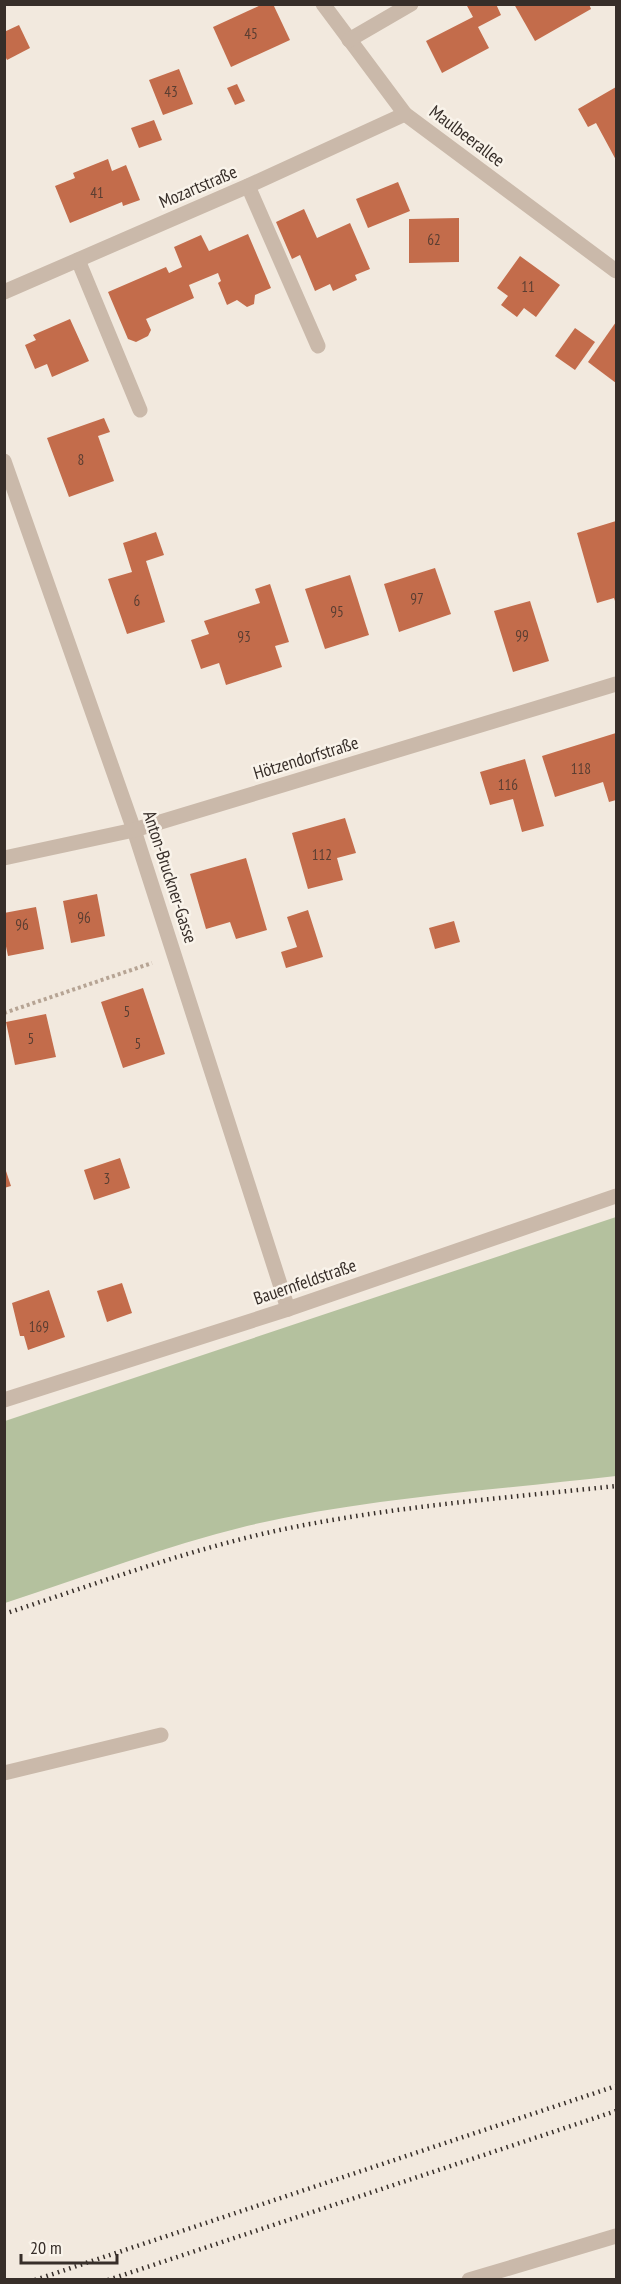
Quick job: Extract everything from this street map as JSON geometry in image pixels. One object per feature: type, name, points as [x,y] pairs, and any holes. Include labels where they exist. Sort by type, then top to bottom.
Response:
[{"type":"street","name":"Maulbeerallee","points":[[323,4],[405,114],[616,271]]},
{"type":"street","points":[[349,40],[411,4]]},
{"type":"street","name":"Mozartstraße","points":[[4,292],[248,186],[405,114]]},
{"type":"street","points":[[248,186],[318,346]]},
{"type":"street","points":[[78,260],[140,410]]},
{"type":"street","name":"Anton-Bruckner-Gasse","points":[[4,461],[135,830],[288,1309]]},
{"type":"street","name":"Hötzendorfstraße","points":[[4,858],[135,830],[616,684]]},
{"type":"street","name":"Bauernfeldstraße","points":[[4,1400],[288,1309],[616,1196]]},
{"type":"street","points":[[4,1773],[161,1735]]},
{"type":"street","points":[[469,2280],[616,2236]]},
{"type":"path","points":[[4,1013],[175,956]]},
{"type":"green space","points":[[616,1217],[616,1476],[430,1496],[292,1516],[186,1543],[5,1603],[5,1421]]},
{"type":"building","points":[[263,4],[273,4],[290,40],[231,67],[213,27]]},
{"type":"building","points":[[466,4],[496,4],[501,15],[478,27],[489,48],[442,73],[426,41],[473,17]]},
{"type":"building","points":[[514,4],[589,4],[591,9],[535,41]]},
{"type":"building","points":[[19,25],[30,48],[7,60],[4,54],[4,32]]},
{"type":"building","points":[[179,69],[193,104],[163,115],[149,80]]},
{"type":"building","points":[[237,84],[245,101],[235,105],[227,88]]},
{"type":"building","points":[[616,87],[616,160],[596,123],[588,127],[578,109]]},
{"type":"building","points":[[154,120],[162,140],[139,148],[131,128]]},
{"type":"building","points":[[108,159],[112,171],[126,165],[140,200],[123,206],[122,202],[70,223],[55,186],[75,178],[73,173]]},
{"type":"building","points":[[398,182],[410,211],[368,228],[356,199]]},
{"type":"building","points":[[304,209],[317,238],[350,223],[370,269],[355,275],[357,280],[333,291],[330,284],[315,291],[300,255],[292,259],[276,222]]},
{"type":"building","points":[[459,218],[459,262],[409,263],[409,219]]},
{"type":"building","points":[[248,234],[271,288],[255,295],[254,304],[247,307],[237,300],[227,305],[218,283],[221,281],[218,273],[189,285],[194,298],[146,319],[151,330],[148,336],[136,342],[128,339],[108,292],[166,267],[169,273],[182,267],[174,247],[201,235],[209,251]]},
{"type":"building","points":[[520,256],[560,285],[536,317],[524,308],[517,317],[501,305],[508,296],[497,288]]},
{"type":"building","points":[[70,319],[89,361],[52,377],[47,364],[35,369],[25,345],[36,340],[33,335]]},
{"type":"building","points":[[616,322],[616,383],[588,362]]},
{"type":"building","points":[[575,328],[595,342],[575,370],[555,356]]},
{"type":"building","points":[[104,418],[110,432],[98,436],[114,481],[69,497],[47,438]]},
{"type":"building","points":[[616,521],[616,604],[614,598],[597,603],[577,533]]},
{"type":"building","points":[[156,532],[164,555],[146,561],[165,622],[127,634],[108,579],[132,572],[123,543]]},
{"type":"building","points":[[435,568],[451,614],[399,632],[384,584]]},
{"type":"building","points":[[350,575],[369,635],[325,649],[305,589]]},
{"type":"building","points":[[270,584],[289,642],[275,646],[282,667],[226,685],[219,663],[201,669],[191,640],[209,634],[204,621],[260,603],[255,589]]},
{"type":"building","points":[[530,601],[549,661],[513,672],[494,611]]},
{"type":"building","points":[[616,733],[616,800],[609,802],[603,782],[555,797],[542,756]]},
{"type":"building","points":[[525,759],[544,826],[522,832],[513,799],[490,805],[480,772]]},
{"type":"building","points":[[345,818],[356,853],[337,858],[343,880],[308,889],[292,833]]},
{"type":"building","points":[[246,858],[267,930],[236,939],[230,922],[206,929],[190,874]]},
{"type":"building","points":[[97,894],[105,936],[71,943],[63,901]]},
{"type":"building","points":[[36,907],[44,949],[8,956],[4,937],[4,913]]},
{"type":"building","points":[[308,910],[323,957],[286,968],[281,952],[297,947],[287,917]]},
{"type":"building","points":[[454,921],[460,942],[435,949],[429,928]]},
{"type":"building","points":[[143,988],[165,1054],[123,1068],[101,1002]]},
{"type":"building","points":[[46,1014],[56,1057],[15,1065],[6,1022]]},
{"type":"building","points":[[120,1158],[130,1188],[94,1200],[84,1170]]},
{"type":"building","points":[[4,1165],[11,1186],[4,1188]]},
{"type":"building","points":[[122,1283],[132,1313],[107,1322],[97,1291]]},
{"type":"building","points":[[49,1290],[65,1337],[28,1350],[24,1336],[20,1336],[12,1303]]},
{"type":"railway","points":[[4,1614],[194,1552],[271,1532],[386,1512],[616,1486]]},
{"type":"railway","points":[[35,2280],[616,2086]]},
{"type":"railway","points":[[108,2280],[616,2111]]}]
